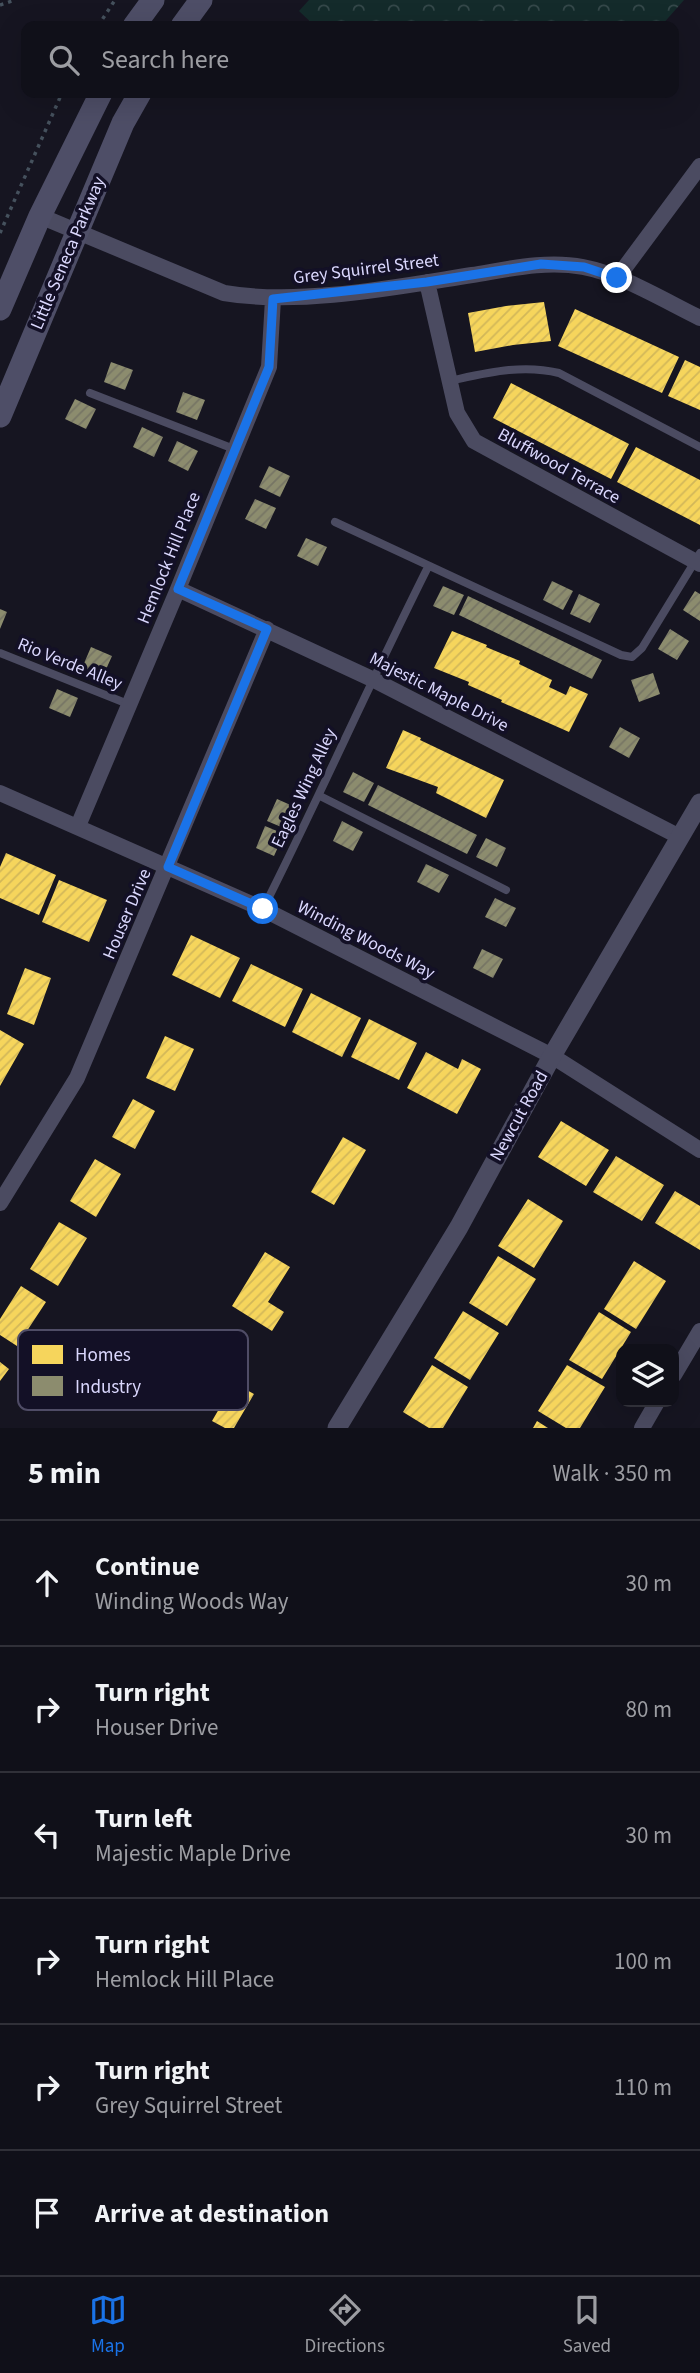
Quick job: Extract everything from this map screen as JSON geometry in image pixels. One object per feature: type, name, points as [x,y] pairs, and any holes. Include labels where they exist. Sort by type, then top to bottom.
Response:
[{"type":"main road","points":[[138,21],[153,0]]},
{"type":"main road","points":[[186,21],[201,0]]},
{"type":"main road","name":"Little Seneca Parkway","points":[[0,309],[40,216],[99,98]]},
{"type":"main road","name":"Little Seneca Parkway","points":[[0,416],[123,123],[137,98]]},
{"type":"street","points":[[617,278],[700,166]]},
{"type":"street","name":"Grey Squirrel Street","points":[[40,216],[224,293],[273,299],[427,282],[541,264],[584,267],[617,278],[700,318]]},
{"type":"street","name":"Bluffwood Terrace","points":[[427,282],[457,413],[474,441],[698,560]]},
{"type":"street","name":"Hemlock Hill Place","points":[[78,826],[269,367],[273,299]]},
{"type":"street","name":"Majestic Maple Drive","points":[[178,589],[372,679],[680,837]]},
{"type":"street","name":"Houser Drive","points":[[0,1203],[77,1078],[267,629]]},
{"type":"street","name":"Winding Woods Way","points":[[0,793],[263,909],[552,1056],[700,1150]]},
{"type":"street","name":"Newcut Road","points":[[337,1428],[459,1227],[552,1056],[700,803]]},
{"type":"street","points":[[679,1366],[700,1331]]},
{"type":"street","points":[[642,1428],[654,1407]]},
{"type":"lane","points":[[449,381],[517,368],[558,373],[700,446]]},
{"type":"lane","points":[[90,393],[233,449]]},
{"type":"lane","points":[[335,522],[621,655],[632,657],[642,649],[698,560]]},
{"type":"lane","name":"Eagles Wing Alley","points":[[263,909],[320,796],[372,679],[428,567]]},
{"type":"lane","name":"Rio Verde Alley","points":[[0,653],[128,704]]},
{"type":"lane","points":[[320,796],[506,890]]},
{"type":"path","points":[[0,5],[15,0]]},
{"type":"path","points":[[101,21],[115,0]]},
{"type":"path","points":[[0,233],[60,98]]},
{"type":"green space","points":[[309,0],[684,0],[665,21],[310,21],[299,11]]},
{"type":"building: Homes","points":[[544,302],[551,341],[475,352],[468,313]]},
{"type":"building: Homes","points":[[575,309],[679,357],[662,393],[558,346]]},
{"type":"building: Homes","points":[[685,360],[700,367],[700,410],[668,396]]},
{"type":"building: Homes","points":[[511,383],[629,444],[611,479],[493,418]]},
{"type":"building: Homes","points":[[636,447],[700,480],[700,525],[617,482]]},
{"type":"building: Homes","points":[[452,631],[520,661],[519,664],[552,680],[549,687],[566,695],[570,686],[588,694],[569,732],[501,702],[502,700],[468,685],[469,682],[434,668]]},
{"type":"building: Homes","points":[[403,730],[504,780],[486,818],[436,793],[438,787],[386,768]]},
{"type":"building: Homes","points":[[6,853],[56,875],[39,915],[0,898],[0,867]]},
{"type":"building: Homes","points":[[59,880],[107,900],[89,942],[42,922]]},
{"type":"building: Homes","points":[[191,935],[240,958],[220,998],[172,975]]},
{"type":"building: Homes","points":[[251,964],[303,989],[285,1027],[232,1001]]},
{"type":"building: Homes","points":[[25,968],[51,978],[34,1025],[7,1014]]},
{"type":"building: Homes","points":[[311,993],[361,1018],[342,1057],[292,1032]]},
{"type":"building: Homes","points":[[369,1019],[417,1043],[399,1080],[351,1057]]},
{"type":"building: Homes","points":[[0,1030],[24,1044],[0,1086]]},
{"type":"building: Homes","points":[[165,1036],[194,1049],[175,1091],[146,1078]]},
{"type":"building: Homes","points":[[426,1052],[458,1069],[462,1059],[481,1069],[457,1114],[407,1088]]},
{"type":"building: Homes","points":[[133,1099],[155,1111],[135,1149],[112,1137]]},
{"type":"building: Homes","points":[[561,1121],[609,1150],[586,1186],[538,1157]]},
{"type":"building: Homes","points":[[343,1137],[366,1150],[334,1205],[311,1192]]},
{"type":"building: Homes","points":[[616,1156],[664,1185],[642,1221],[593,1192]]},
{"type":"building: Homes","points":[[95,1159],[121,1174],[96,1217],[70,1201]]},
{"type":"building: Homes","points":[[675,1191],[700,1206],[700,1250],[655,1223]]},
{"type":"building: Homes","points":[[528,1199],[563,1221],[534,1268],[498,1246]]},
{"type":"building: Homes","points":[[59,1222],[87,1238],[58,1286],[30,1269]]},
{"type":"building: Homes","points":[[265,1252],[290,1267],[268,1302],[284,1312],[272,1331],[232,1306]]},
{"type":"building: Homes","points":[[498,1256],[536,1279],[507,1326],[469,1303]]},
{"type":"building: Homes","points":[[634,1261],[666,1281],[636,1329],[604,1309]]},
{"type":"building: Homes","points":[[21,1286],[46,1302],[28,1330],[18,1330],[17,1346],[0,1335],[0,1319]]},
{"type":"building: Homes","points":[[463,1311],[499,1333],[470,1380],[434,1358]]},
{"type":"building: Homes","points":[[599,1312],[631,1332],[624,1344],[616,1344],[616,1356],[602,1379],[569,1360]]},
{"type":"building: Homes","points":[[0,1362],[9,1369],[0,1381]]},
{"type":"building: Homes","points":[[432,1365],[468,1387],[443,1428],[429,1428],[403,1412]]},
{"type":"building: Homes","points":[[567,1365],[605,1387],[580,1428],[566,1428],[538,1411]]},
{"type":"building: Homes","points":[[248,1391],[254,1394],[248,1404]]},
{"type":"building: Homes","points":[[218,1410],[245,1410],[234,1428],[225,1428],[212,1421]]},
{"type":"building: Homes","points":[[537,1421],[548,1428],[533,1428]]},
{"type":"building: Industry","points":[[111,362],[133,370],[125,390],[104,382]]},
{"type":"building: Industry","points":[[183,392],[205,400],[197,420],[176,412]]},
{"type":"building: Industry","points":[[75,399],[96,409],[86,429],[65,419]]},
{"type":"building: Industry","points":[[142,427],[163,437],[154,457],[133,447]]},
{"type":"building: Industry","points":[[177,441],[198,451],[188,471],[168,461]]},
{"type":"building: Industry","points":[[269,466],[290,476],[280,497],[259,487]]},
{"type":"building: Industry","points":[[255,499],[276,508],[266,529],[245,519]]},
{"type":"building: Industry","points":[[306,538],[327,547],[318,566],[297,556]]},
{"type":"building: Industry","points":[[552,581],[573,591],[563,610],[543,600]]},
{"type":"building: Industry","points":[[443,586],[464,595],[454,615],[433,606]]},
{"type":"building: Industry","points":[[695,591],[700,594],[700,621],[683,610]]},
{"type":"building: Industry","points":[[579,594],[600,604],[590,623],[570,614]]},
{"type":"building: Industry","points":[[468,596],[602,660],[592,679],[459,615]]},
{"type":"building: Industry","points":[[0,609],[7,612],[0,629]]},
{"type":"building: Industry","points":[[670,629],[689,641],[677,660],[658,649]]},
{"type":"building: Industry","points":[[91,647],[112,656],[103,676],[82,668]]},
{"type":"building: Industry","points":[[653,673],[660,694],[639,702],[631,680]]},
{"type":"building: Industry","points":[[57,689],[78,698],[70,717],[49,708]]},
{"type":"building: Industry","points":[[620,727],[640,738],[629,758],[609,747]]},
{"type":"building: Industry","points":[[353,772],[374,783],[364,802],[343,792]]},
{"type":"building: Industry","points":[[378,785],[477,835],[467,854],[368,805]]},
{"type":"building: Industry","points":[[277,799],[295,807],[286,829],[267,821]]},
{"type":"building: Industry","points":[[342,821],[363,832],[353,851],[333,841]]},
{"type":"building: Industry","points":[[265,826],[284,834],[274,856],[256,848]]},
{"type":"building: Industry","points":[[486,838],[506,848],[497,867],[476,857]]},
{"type":"building: Industry","points":[[426,864],[449,875],[439,893],[417,882]]},
{"type":"building: Industry","points":[[495,898],[516,908],[506,927],[485,917]]},
{"type":"building: Industry","points":[[482,949],[503,959],[493,978],[473,968]]},
{"type":"route","points":[[263,909],[168,867],[267,629],[178,589],[233,449],[269,367],[273,299],[427,282],[541,264],[584,267],[617,278]]}]
